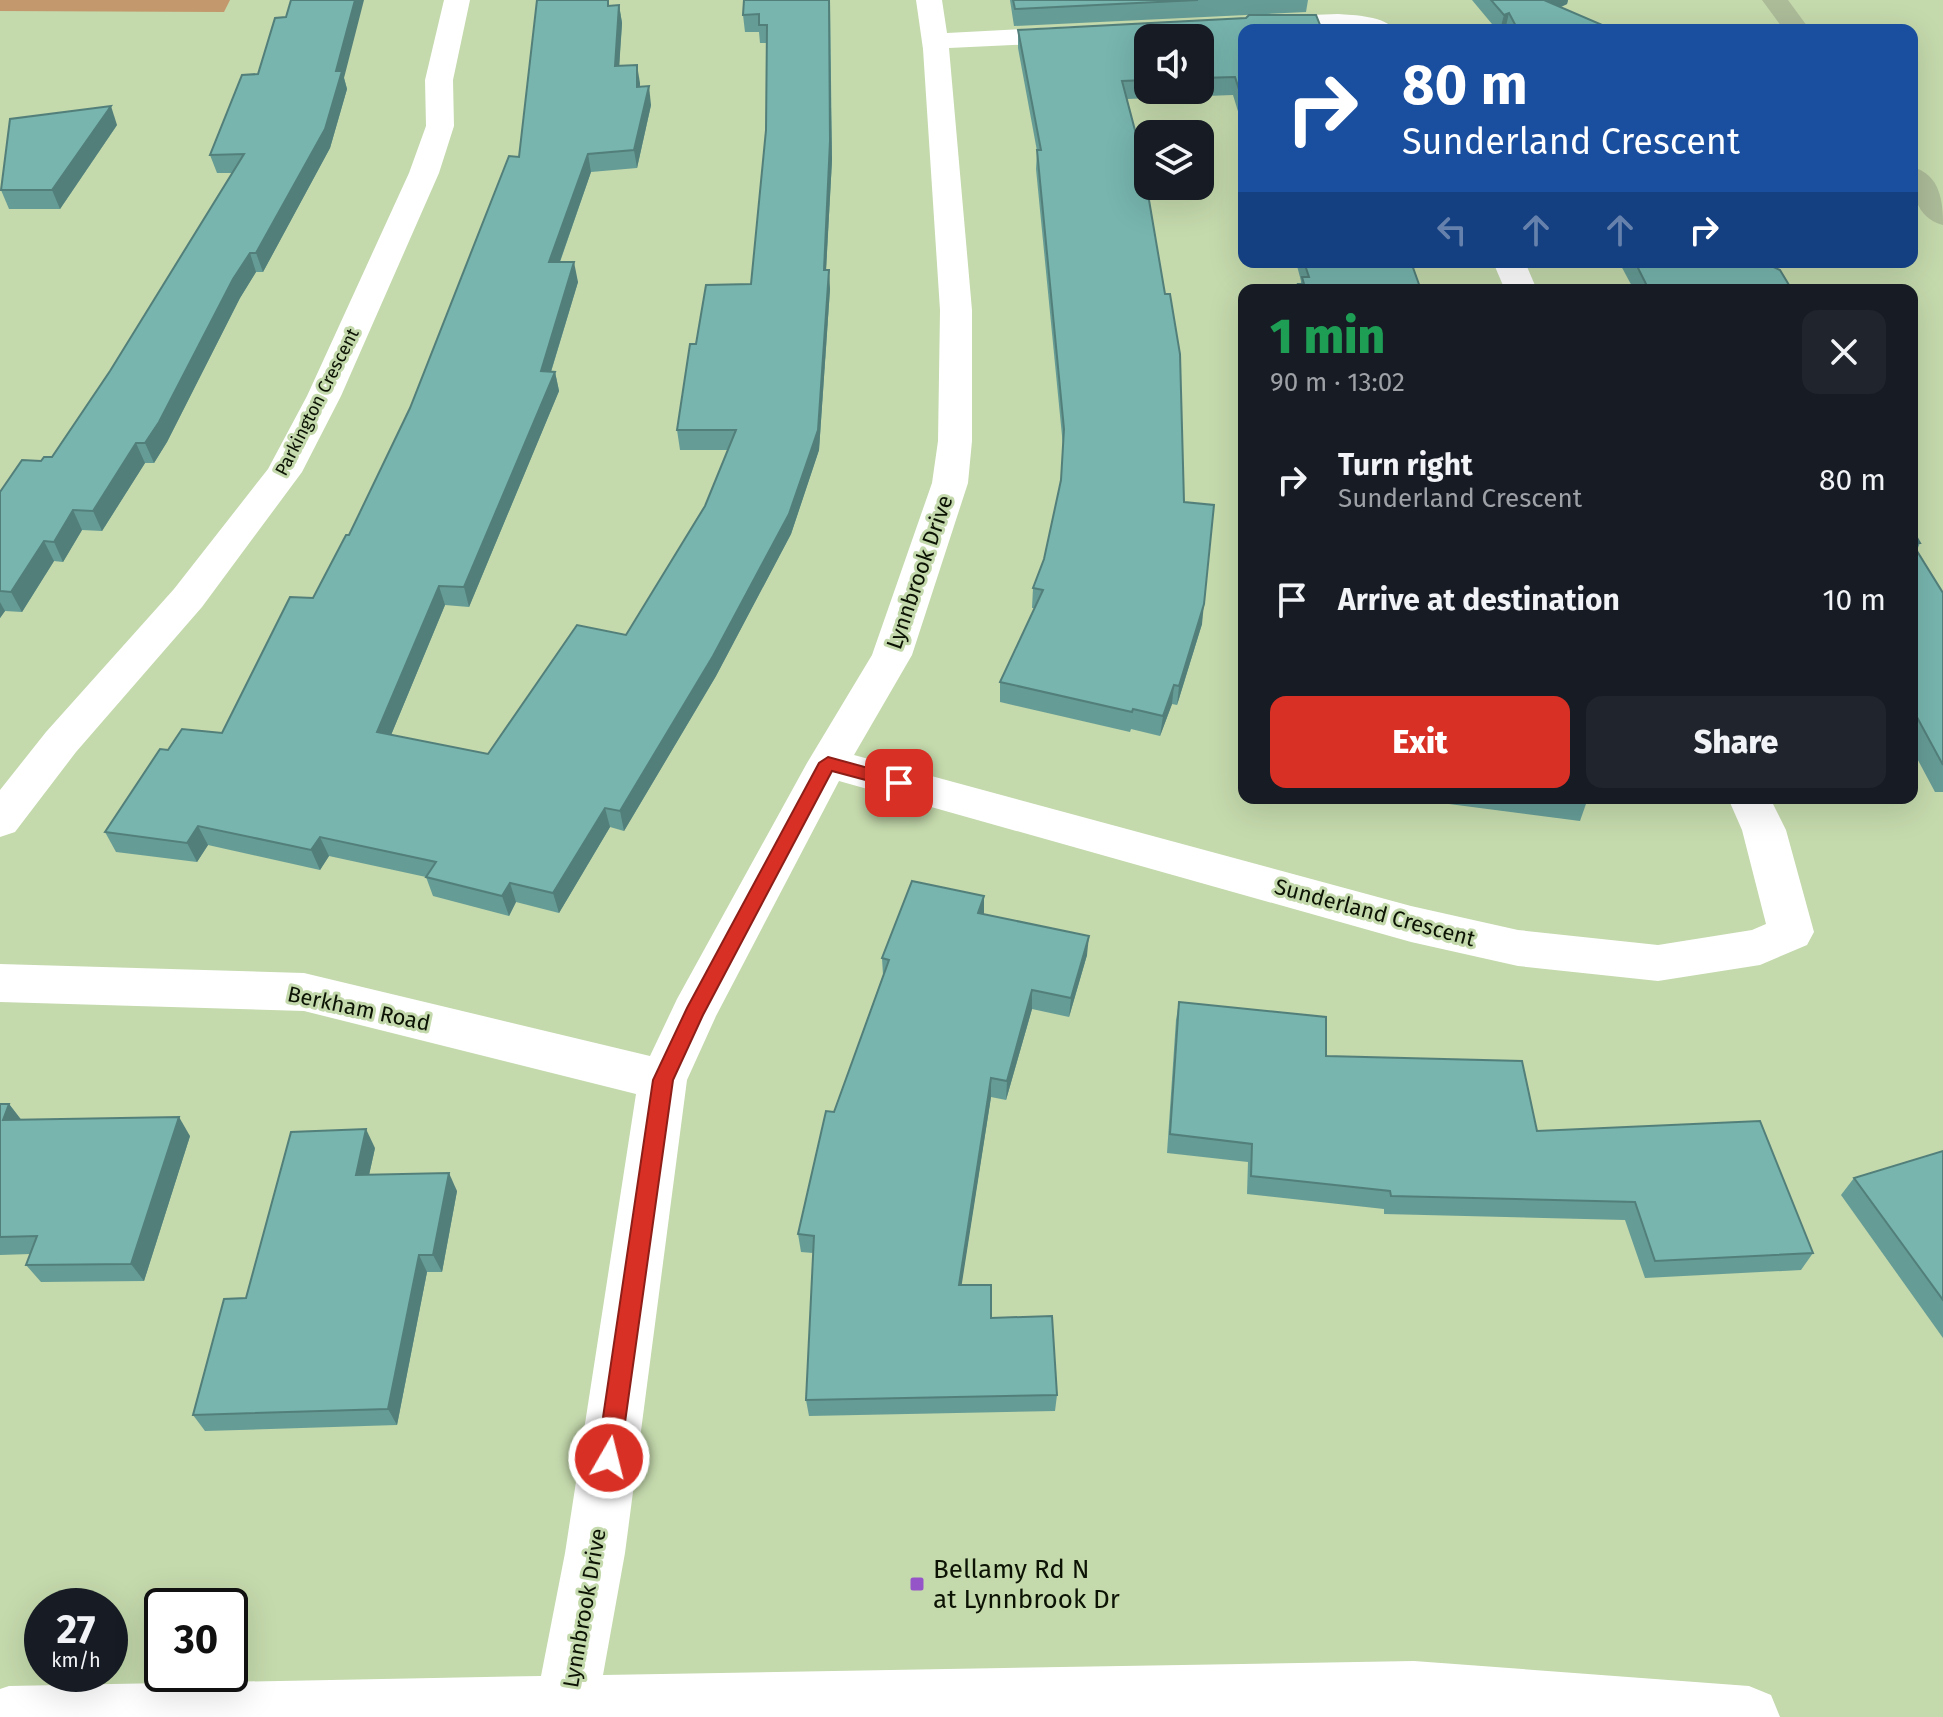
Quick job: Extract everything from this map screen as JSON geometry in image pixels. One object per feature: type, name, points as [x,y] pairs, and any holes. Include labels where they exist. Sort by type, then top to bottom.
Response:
[{"type":"main road","points":[[1775,0],[1793,24]]},
{"type":"main road","points":[[1918,184],[1943,216]]},
{"type":"street","name":"Parkington Crescent","points":[[0,821],[61,742],[188,598],[284,472],[324,396],[424,173],[440,126],[439,80],[457,0]]},
{"type":"street","name":"Lynnbrook Drive","points":[[565,1711],[595,1553],[663,1080],[694,1013],[828,763],[892,655],[950,483],[955,441],[956,310],[929,0]]},
{"type":"street","points":[[1302,24],[1352,24]]},
{"type":"street","points":[[1233,26],[1238,26]]},
{"type":"street","points":[[934,41],[1108,33]]},
{"type":"street","name":"Sunderland Crescent","points":[[828,763],[1411,924],[1518,948],[1658,963],[1760,947],[1791,932],[1772,855],[1751,804]]},
{"type":"street","name":"Berkham Road","points":[[0,983],[304,992],[663,1080]]},
{"type":"street","points":[[9,1717],[565,1711],[1414,1692],[1749,1717]]},
{"type":"shaded area","points":[[0,0],[230,0],[224,12],[0,11]]},
{"type":"building","points":[[291,0],[355,0],[336,71],[342,71],[325,129],[256,253],[250,253],[233,279],[159,422],[145,443],[136,443],[93,511],[73,510],[54,542],[44,541],[11,592],[0,591],[0,492],[22,460],[41,461],[44,457],[52,457],[110,371],[244,154],[210,155],[242,75],[258,74],[275,18],[286,17]]},
{"type":"building","points":[[537,0],[608,0],[608,6],[619,5],[615,66],[637,65],[637,87],[649,86],[634,150],[588,154],[549,262],[574,262],[541,371],[555,372],[464,587],[439,586],[377,732],[488,754],[577,625],[626,635],[705,506],[736,430],[677,430],[690,344],[696,344],[706,285],[751,284],[766,130],[767,25],[759,25],[759,14],[743,15],[744,0],[829,0],[830,141],[824,270],[829,270],[818,430],[789,514],[713,656],[620,811],[605,808],[553,893],[510,883],[502,896],[426,877],[436,862],[320,837],[311,850],[198,826],[187,843],[105,832],[160,749],[168,750],[182,729],[222,733],[290,597],[313,598],[346,535],[349,535],[410,408],[509,156],[519,157]]},
{"type":"building","points":[[1013,0],[1198,0],[1015,9]]},
{"type":"building","points":[[1491,0],[1544,0],[1600,24],[1515,24],[1509,13],[1504,15]]},
{"type":"building","points":[[1249,15],[1316,15],[1320,24],[1238,24],[1238,86],[1235,77],[1214,78],[1214,24],[1134,24],[1134,81],[1122,81],[1134,126],[1134,200],[1149,200],[1165,294],[1170,294],[1180,354],[1184,502],[1214,505],[1204,604],[1179,686],[1174,685],[1163,716],[1133,709],[1132,712],[1000,682],[1043,590],[1033,588],[1044,559],[1061,480],[1064,429],[1037,150],[1041,150],[1018,30],[1246,18]]},
{"type":"building","points":[[111,106],[52,190],[1,190],[10,119]]},
{"type":"building","points":[[1306,268],[1413,268],[1419,284],[1304,284],[1302,277],[1309,277]]},
{"type":"building","points":[[1638,268],[1776,268],[1788,284],[1646,284]]},
{"type":"building","points":[[1918,553],[1943,593],[1943,765],[1918,719]]},
{"type":"building","points":[[912,881],[984,896],[978,913],[1089,936],[1071,998],[1032,990],[1007,1081],[991,1078],[959,1285],[991,1285],[991,1318],[1052,1316],[1057,1395],[806,1400],[814,1236],[798,1234],[826,1111],[834,1112],[889,960],[882,958]]},
{"type":"building","points":[[1179,1002],[1326,1017],[1326,1056],[1522,1061],[1537,1131],[1760,1121],[1813,1253],[1655,1261],[1635,1202],[1391,1196],[1390,1191],[1251,1176],[1252,1144],[1170,1134]]},
{"type":"building","points":[[0,1104],[9,1104],[3,1120],[179,1117],[131,1264],[26,1265],[37,1236],[0,1237]]},
{"type":"building","points":[[366,1129],[356,1175],[449,1173],[433,1255],[419,1255],[388,1409],[193,1415],[224,1299],[246,1298],[291,1132]]},
{"type":"building","points":[[1943,1151],[1943,1300],[1854,1178]]},
{"type":"place","name":"Bellamy Rd N at Lynnbrook Dr","points":[[917,1584]]},
{"type":"route","points":[[609,1458],[663,1080],[694,1013],[828,763],[899,783]]}]
